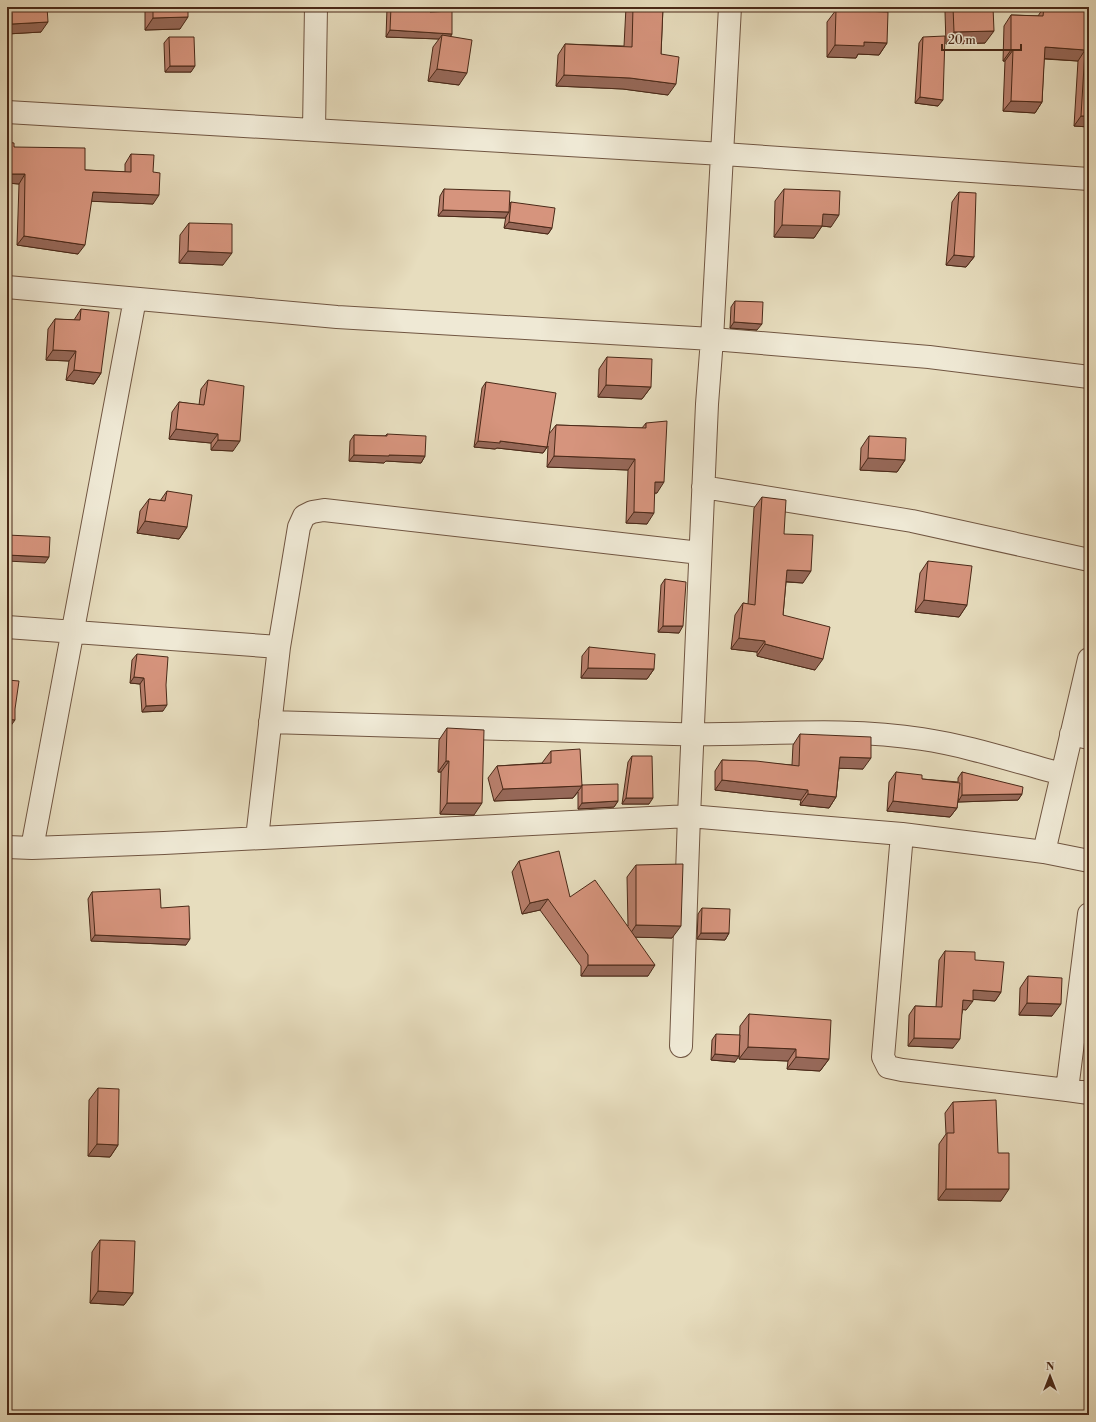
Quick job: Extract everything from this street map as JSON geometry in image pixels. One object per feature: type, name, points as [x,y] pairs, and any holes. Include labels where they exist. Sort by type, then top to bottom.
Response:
[{"type":"street","points":[[314,129],[316,7]]},
{"type":"street","points":[[681,1046],[703,487],[723,154],[730,7]]},
{"type":"street","points":[[7,112],[723,154],[1089,179]]},
{"type":"street","points":[[7,287],[337,317],[712,339],[929,357],[1089,377]]},
{"type":"street","points":[[32,848],[135,298]]},
{"type":"street","points":[[703,487],[912,521],[1089,560]]},
{"type":"street","points":[[257,838],[279,647],[299,527],[304,516],[312,512],[324,510],[700,553]]},
{"type":"street","points":[[7,627],[279,647]]},
{"type":"street","points":[[1044,852],[1062,774],[1080,736],[1089,659]]},
{"type":"street","points":[[270,722],[693,734],[840,733],[880,735],[922,739],[959,747],[1062,774]]},
{"type":"street","points":[[7,847],[32,848],[257,838],[689,816],[902,834],[1044,852],[1089,861]]},
{"type":"street","points":[[902,834],[883,1057],[888,1066],[902,1070],[1089,1093]]},
{"type":"street","points":[[1067,1090],[1089,914]]},
{"type":"building","points":[[7,7],[47,7],[48,22],[12,24],[12,13],[7,13]]},
{"type":"building","points":[[153,7],[188,7],[188,17],[153,18]]},
{"type":"building","points":[[391,7],[430,7],[430,12],[452,11],[452,34],[390,30]]},
{"type":"building","points":[[633,7],[663,7],[661,54],[679,57],[676,84],[630,78],[564,75],[565,44],[632,47]]},
{"type":"building","points":[[953,7],[993,7],[994,31],[954,32]]},
{"type":"building","points":[[1044,7],[1089,12],[1089,116],[1081,116],[1085,50],[1045,47],[1042,102],[1011,101],[1013,50],[1011,50],[1011,15],[1043,16]]},
{"type":"building","points":[[836,10],[888,12],[887,43],[864,42],[864,46],[835,45]]},
{"type":"building","points":[[442,35],[472,40],[467,73],[437,69]]},
{"type":"building","points":[[945,36],[943,100],[920,97],[923,37]]},
{"type":"building","points":[[169,37],[194,37],[195,66],[170,66]]},
{"type":"building","points":[[7,142],[14,143],[14,147],[85,148],[85,170],[131,172],[131,154],[154,155],[153,172],[160,173],[159,195],[93,192],[85,245],[24,236],[25,174],[7,174]]},
{"type":"building","points":[[444,189],[510,191],[509,212],[443,210]]},
{"type":"building","points":[[784,189],[840,191],[839,215],[823,214],[822,226],[782,225]]},
{"type":"building","points":[[959,192],[976,193],[974,257],[954,255]]},
{"type":"building","points":[[511,202],[555,208],[552,228],[509,222]]},
{"type":"building","points":[[189,223],[232,224],[232,253],[188,251]]},
{"type":"building","points":[[735,301],[763,302],[762,324],[734,322]]},
{"type":"building","points":[[81,309],[109,312],[101,373],[74,370],[76,351],[53,350],[55,319],[80,320]]},
{"type":"building","points":[[607,357],[652,359],[651,387],[606,385]]},
{"type":"building","points":[[208,380],[244,386],[240,441],[218,440],[218,434],[176,429],[179,402],[204,405]]},
{"type":"building","points":[[486,382],[556,393],[547,447],[500,441],[500,443],[478,441]]},
{"type":"building","points":[[667,421],[664,482],[655,482],[654,513],[634,512],[635,459],[554,456],[556,425],[646,428],[646,423]]},
{"type":"building","points":[[387,434],[426,436],[425,456],[354,455],[354,435],[387,436]]},
{"type":"building","points":[[869,436],[906,438],[905,460],[868,458]]},
{"type":"building","points":[[167,491],[192,495],[187,527],[145,521],[149,499],[165,501]]},
{"type":"building","points":[[762,497],[786,500],[784,534],[813,535],[811,571],[787,570],[783,615],[830,627],[823,659],[765,644],[765,641],[739,638],[743,603],[755,605]]},
{"type":"building","points":[[7,535],[50,537],[49,557],[7,555]]},
{"type":"building","points":[[928,561],[972,566],[967,605],[924,600]]},
{"type":"building","points":[[665,579],[686,582],[683,626],[663,626]]},
{"type":"building","points":[[589,647],[655,654],[654,669],[588,668]]},
{"type":"building","points":[[137,654],[168,657],[166,685],[167,705],[146,706],[144,678],[134,677]]},
{"type":"building","points":[[7,680],[19,681],[15,720],[7,719]]},
{"type":"building","points":[[447,728],[484,730],[482,803],[447,803],[449,761],[446,761]]},
{"type":"building","points":[[800,734],[871,737],[871,758],[840,757],[836,797],[808,794],[808,790],[722,780],[722,760],[756,761],[799,766]]},
{"type":"building","points":[[580,749],[582,786],[503,789],[497,766],[551,763],[551,751]]},
{"type":"building","points":[[632,756],[652,756],[653,798],[626,798]]},
{"type":"building","points":[[896,772],[922,775],[922,779],[960,783],[957,808],[893,801]]},
{"type":"building","points":[[962,772],[1023,787],[1022,794],[962,795]]},
{"type":"building","points":[[618,784],[618,801],[582,803],[582,785]]},
{"type":"building","points":[[559,851],[570,897],[595,880],[655,965],[588,965],[588,955],[548,899],[530,903],[519,861]]},
{"type":"building","points":[[683,864],[681,926],[636,925],[636,865]]},
{"type":"building","points":[[160,889],[161,908],[189,906],[190,939],[95,935],[92,892]]},
{"type":"building","points":[[702,908],[730,909],[729,933],[701,933]]},
{"type":"building","points":[[945,951],[975,952],[975,960],[1004,962],[1001,992],[973,990],[973,1001],[963,1000],[960,1039],[914,1038],[915,1006],[942,1007]]},
{"type":"building","points":[[1028,976],[1062,978],[1061,1004],[1027,1003]]},
{"type":"building","points":[[749,1014],[831,1020],[829,1059],[796,1057],[796,1049],[748,1047]]},
{"type":"building","points":[[716,1034],[740,1035],[739,1056],[715,1054]]},
{"type":"building","points":[[98,1088],[119,1089],[118,1145],[97,1144]]},
{"type":"building","points":[[996,1100],[998,1153],[1009,1153],[1009,1189],[946,1189],[947,1133],[954,1133],[953,1102]]},
{"type":"building","points":[[100,1240],[135,1241],[133,1293],[98,1291]]}]
